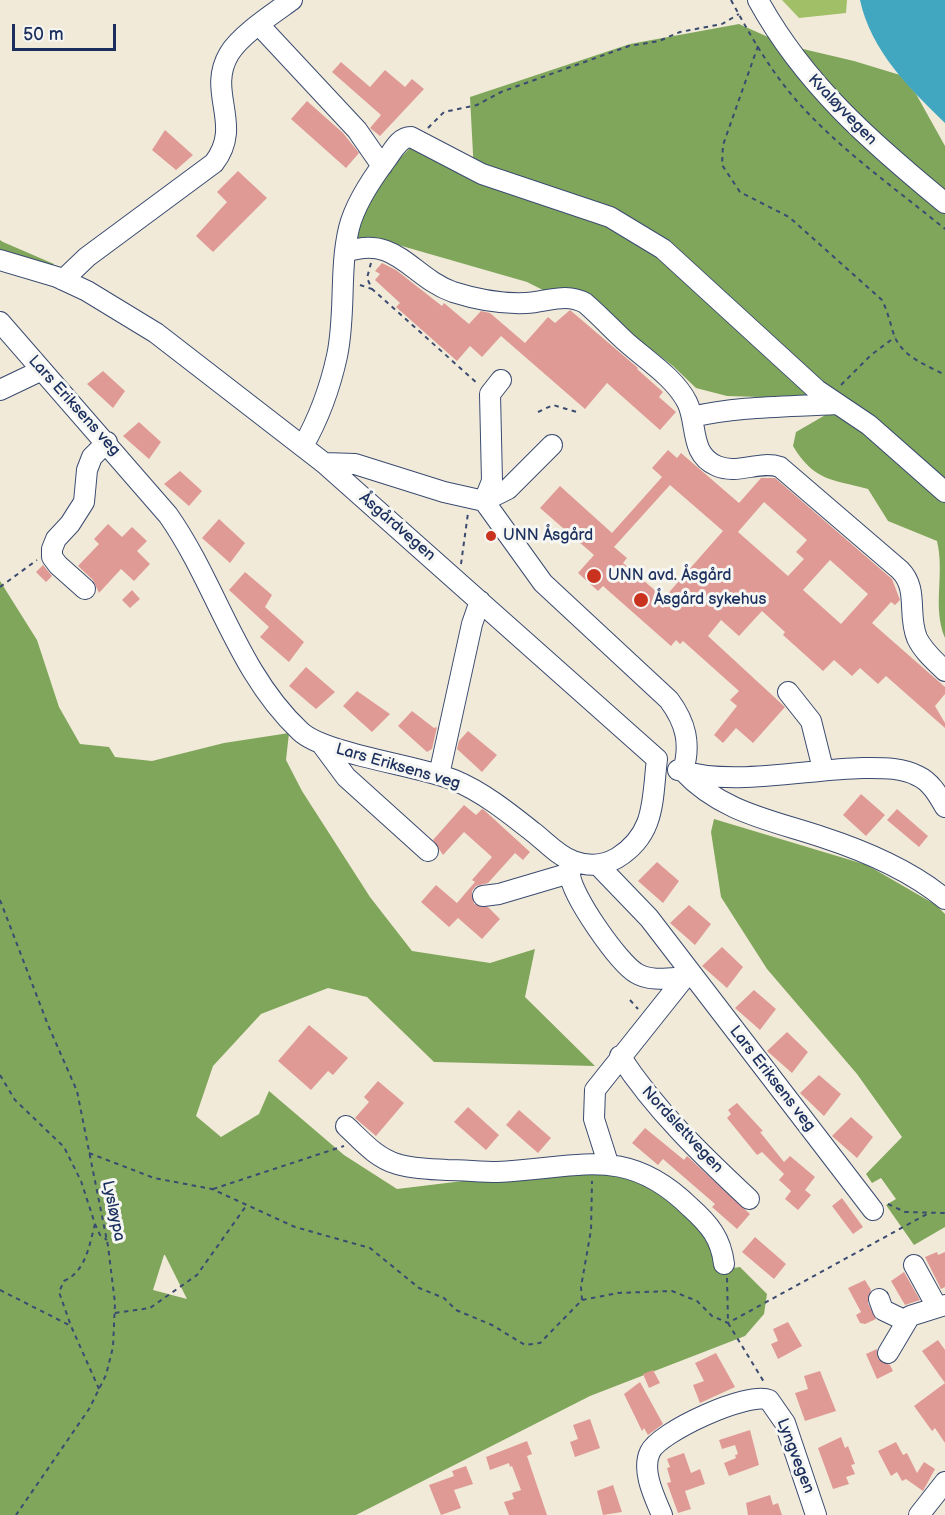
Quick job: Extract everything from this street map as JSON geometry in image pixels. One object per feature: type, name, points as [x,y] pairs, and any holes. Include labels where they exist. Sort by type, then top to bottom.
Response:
[{"type":"street","points":[[63,280],[76,265],[207,170],[220,155],[228,136],[222,100],[222,70],[236,45],[292,0]]},
{"type":"street","name":"Kvaløyvegen","points":[[758,0],[794,58],[826,97],[875,144],[945,203]]},
{"type":"street","points":[[260,26],[357,130],[382,166]]},
{"type":"street","points":[[303,446],[323,404],[336,357],[340,335],[345,252],[353,214],[382,166],[405,136],[417,138],[467,168],[592,209],[643,236],[680,263],[772,350],[832,401],[868,425],[945,492]]},
{"type":"street","points":[[345,252],[366,247],[379,247],[453,292],[512,303],[560,298],[579,299],[675,386],[688,404],[695,441],[706,458],[717,466],[741,469],[763,464],[780,467],[900,570],[911,587],[917,637],[924,649],[945,670]]},
{"type":"street","name":"Åsgårdvegen","points":[[0,260],[63,280],[103,299],[156,333],[324,463],[480,600],[642,748],[657,759],[683,771]]},
{"type":"street","name":"Lars Eriksens veg","points":[[0,322],[107,442],[180,532],[232,633],[272,697],[302,733],[323,746],[439,775],[471,788],[491,801],[571,867],[598,865],[644,913],[687,974],[840,1168],[879,1206]]},
{"type":"street","points":[[0,390],[42,370]]},
{"type":"street","points":[[477,500],[492,481],[495,387]]},
{"type":"street","points":[[692,417],[738,408],[782,408],[832,401]]},
{"type":"street","points":[[85,589],[58,565],[52,557],[52,549],[56,539],[70,524],[84,502],[87,470],[92,457],[107,442]]},
{"type":"street","points":[[477,500],[508,489],[552,446]]},
{"type":"street","points":[[324,463],[355,464],[477,500],[543,583],[669,700],[678,712],[687,735],[687,758],[683,771]]},
{"type":"street","points":[[439,775],[472,624],[480,600]]},
{"type":"street","points":[[788,692],[811,721],[823,769]]},
{"type":"street","points":[[323,746],[346,777],[428,851]]},
{"type":"street","points":[[598,865],[610,862],[628,851],[645,831],[651,813],[657,759]]},
{"type":"street","points":[[683,771],[709,775],[755,775],[823,769],[876,768],[905,771],[929,783],[945,807]]},
{"type":"street","points":[[683,771],[698,788],[734,809],[754,818],[852,848],[912,876],[945,899]]},
{"type":"street","points":[[483,896],[499,894],[571,867],[574,886],[597,929],[635,973],[652,979],[687,974]]},
{"type":"street","points":[[600,1164],[592,1099],[597,1085],[687,974]]},
{"type":"street","name":"Nordslettvegen","points":[[620,1056],[669,1119],[749,1199]]},
{"type":"street","points":[[346,1126],[388,1161],[403,1166],[487,1172],[600,1164],[628,1167],[654,1177],[677,1194],[718,1237],[724,1264]]},
{"type":"street","points":[[888,1353],[910,1316],[941,1306],[915,1265]]},
{"type":"street","points":[[879,1299],[883,1310],[906,1321]]},
{"type":"street","points":[[662,1515],[648,1473],[647,1462],[655,1445],[665,1436],[724,1407],[756,1397],[769,1400]]},
{"type":"street","name":"Lyngvegen","points":[[769,1400],[785,1423],[816,1515]]},
{"type":"street","points":[[919,1515],[945,1482]]},
{"type":"path","points":[[417,138],[444,112],[477,105],[511,88],[629,46],[659,41],[680,32],[722,24],[739,14]]},
{"type":"path","points":[[758,46],[723,145],[722,165],[740,192],[789,217],[882,300],[891,318],[894,337],[908,355],[945,375]]},
{"type":"path","points":[[379,247],[367,278],[372,289],[495,387]]},
{"type":"path","points":[[832,401],[871,355],[894,337]]},
{"type":"path","points":[[538,412],[553,405],[577,412]]},
{"type":"path","points":[[459,582],[477,500]]},
{"type":"path","points":[[0,586],[52,549]]},
{"type":"path","name":"Lysløypa","points":[[0,900],[48,1025],[75,1085],[107,1240],[114,1292],[113,1347],[99,1389],[89,1409],[16,1515]]},
{"type":"path","points":[[0,1075],[15,1100],[63,1147],[81,1181],[95,1224],[107,1240]]},
{"type":"path","points":[[0,1082],[6,1084]]},
{"type":"path","points":[[212,1189],[343,1146],[371,1149]]},
{"type":"path","points":[[89,1153],[153,1178],[212,1189],[295,1227],[370,1248],[419,1288],[444,1298],[456,1310],[492,1325],[525,1345],[540,1343],[582,1300],[618,1293],[672,1291],[697,1301],[712,1316],[728,1323]]},
{"type":"path","points":[[582,1300],[581,1287],[600,1164]]},
{"type":"path","points":[[114,1313],[150,1308],[197,1275],[246,1206]]},
{"type":"path","points":[[879,1206],[905,1212],[945,1213]]},
{"type":"path","points":[[728,1323],[927,1214]]},
{"type":"path","points":[[95,1224],[80,1269],[73,1277],[64,1281],[59,1292],[70,1326],[99,1389]]},
{"type":"path","points":[[724,1264],[729,1302],[728,1323],[762,1378],[769,1400]]},
{"type":"path","points":[[0,1290],[70,1326]]},
{"type":"green space","points":[[782,0],[847,0],[846,13],[799,18]]},
{"type":"green space","points":[[739,24],[786,45],[854,61],[900,75],[916,94],[945,146],[945,638],[939,614],[940,566],[937,541],[888,521],[868,489],[824,477],[808,466],[793,446],[796,432],[834,410],[793,398],[727,396],[696,388],[673,366],[634,336],[527,282],[381,240],[351,242],[377,181],[411,147],[474,173],[470,97],[630,44]]},
{"type":"green space","points":[[0,240],[54,264],[50,268],[0,255]]},
{"type":"green space","points":[[0,581],[37,640],[59,707],[80,744],[109,747],[115,757],[152,761],[224,743],[289,733],[286,760],[302,791],[370,897],[412,951],[490,963],[535,949],[525,997],[595,1066],[434,1062],[367,997],[328,988],[261,1014],[213,1066],[196,1116],[221,1137],[259,1114],[269,1091],[344,1155],[397,1189],[554,1170],[633,1173],[683,1205],[727,1269],[740,1267],[767,1294],[764,1314],[745,1336],[590,1396],[356,1515],[0,1515]],"holes":[[[165,1255],[187,1299],[153,1290]]]},
{"type":"green space","points":[[714,819],[867,865],[936,905],[945,914],[945,1227],[914,1245],[886,1205],[896,1199],[881,1178],[872,1183],[866,1174],[902,1137],[857,1074],[767,969],[721,897],[711,832]]},
{"type":"water","points":[[860,0],[945,0],[945,123],[893,68],[873,36]]},
{"type":"building","points":[[341,62],[370,87],[385,70],[405,87],[412,79],[424,89],[380,136],[370,128],[381,115],[332,72]]},
{"type":"building","points":[[307,101],[343,133],[359,153],[346,168],[291,119]]},
{"type":"building","points":[[165,130],[193,155],[176,170],[152,150]]},
{"type":"building","points":[[238,171],[267,198],[213,252],[196,236],[227,202],[217,192]]},
{"type":"building","points":[[382,263],[396,270],[442,306],[444,303],[469,324],[481,311],[490,313],[525,343],[548,317],[555,323],[570,310],[663,392],[659,397],[676,412],[660,430],[607,383],[585,409],[501,336],[482,357],[470,346],[457,361],[396,307],[400,303],[375,280],[380,274],[375,271]]},
{"type":"building","points":[[103,371],[125,391],[113,408],[87,384]]},
{"type":"building","points":[[139,422],[161,442],[149,459],[123,436]]},
{"type":"building","points":[[668,450],[677,458],[681,453],[739,503],[761,478],[775,478],[892,579],[900,600],[895,605],[891,602],[872,623],[945,687],[945,694],[935,706],[945,723],[945,728],[886,676],[878,684],[860,668],[852,676],[834,660],[823,671],[783,635],[785,632],[762,611],[739,636],[721,620],[708,636],[785,707],[753,743],[736,728],[723,743],[714,735],[737,706],[730,700],[739,691],[683,641],[680,644],[676,640],[671,646],[603,586],[598,591],[578,573],[594,555],[540,508],[560,486],[612,533],[662,477],[652,468]],"holes":[[[670,485],[723,531],[664,598],[623,563],[627,558],[614,547]],[[764,502],[807,540],[796,552],[804,559],[788,576],[738,532]],[[830,560],[868,594],[841,624],[803,590]]]},
{"type":"building","points":[[180,471],[202,491],[189,506],[164,484]]},
{"type":"building","points":[[219,519],[245,543],[230,563],[202,538]]},
{"type":"building","points":[[108,524],[122,537],[132,527],[147,541],[137,551],[150,564],[134,581],[121,569],[99,593],[93,580],[78,566],[99,544],[94,539]]},
{"type":"building","points":[[43,565],[52,576],[46,582],[36,572]]},
{"type":"building","points":[[245,572],[272,595],[265,607],[304,642],[289,662],[260,637],[269,627],[229,590]]},
{"type":"building","points":[[132,590],[140,599],[130,608],[122,600]]},
{"type":"building","points":[[306,667],[335,692],[316,709],[289,686]]},
{"type":"building","points":[[357,691],[390,714],[372,732],[343,706]]},
{"type":"building","points":[[412,711],[434,728],[437,727],[432,749],[427,752],[398,726]]},
{"type":"building","points":[[468,731],[497,755],[482,772],[457,749],[459,741]]},
{"type":"building","points":[[861,794],[885,815],[866,836],[843,815]]},
{"type":"building","points":[[464,805],[476,815],[482,809],[484,810],[530,852],[523,860],[515,853],[488,883],[476,886],[472,891],[474,904],[488,907],[500,919],[482,939],[458,918],[449,927],[421,902],[436,885],[457,903],[475,882],[472,880],[492,857],[464,832],[443,855],[433,840]]},
{"type":"building","points":[[897,809],[928,836],[919,847],[887,820]]},
{"type":"building","points":[[657,862],[679,881],[663,903],[638,881]]},
{"type":"building","points":[[689,905],[711,924],[695,945],[670,923]]},
{"type":"building","points":[[722,947],[743,967],[727,988],[702,966]]},
{"type":"building","points":[[754,990],[776,1009],[760,1030],[735,1008]]},
{"type":"building","points":[[309,1025],[348,1058],[333,1075],[328,1071],[311,1090],[278,1061]]},
{"type":"building","points":[[787,1032],[808,1052],[792,1073],[767,1051]]},
{"type":"building","points":[[819,1075],[841,1094],[824,1116],[800,1093]]},
{"type":"building","points":[[378,1081],[404,1103],[376,1136],[355,1118],[369,1102],[364,1097]]},
{"type":"building","points":[[737,1103],[763,1131],[760,1132],[784,1162],[790,1156],[815,1177],[805,1190],[811,1195],[798,1210],[785,1199],[791,1191],[779,1180],[784,1174],[762,1152],[757,1155],[727,1118],[731,1114],[728,1110]]},
{"type":"building","points":[[468,1107],[499,1135],[486,1150],[454,1122]]},
{"type":"building","points":[[519,1110],[551,1138],[538,1153],[506,1125]]},
{"type":"building","points":[[851,1117],[873,1137],[857,1158],[832,1136]]},
{"type":"building","points":[[645,1128],[684,1160],[687,1156],[750,1214],[737,1229],[712,1207],[715,1204],[663,1159],[658,1165],[632,1143]]},
{"type":"building","points":[[842,1198],[863,1227],[853,1234],[832,1206]]},
{"type":"building","points":[[755,1237],[786,1264],[774,1279],[742,1252]]},
{"type":"building","points":[[937,1252],[938,1255],[945,1252],[945,1287],[941,1289],[925,1257]]},
{"type":"building","points":[[904,1272],[920,1300],[905,1305],[891,1281]]},
{"type":"building","points":[[865,1280],[871,1290],[868,1303],[876,1319],[865,1324],[860,1323],[856,1315],[861,1312],[848,1288]]},
{"type":"building","points":[[788,1322],[802,1346],[778,1359],[771,1344],[778,1341],[773,1329]]},
{"type":"building","points":[[938,1340],[945,1350],[945,1383],[922,1351]]},
{"type":"building","points":[[877,1349],[878,1359],[890,1365],[893,1371],[877,1379],[866,1354]]},
{"type":"building","points":[[716,1353],[735,1387],[700,1403],[693,1385],[704,1381],[695,1363]]},
{"type":"building","points":[[653,1370],[660,1383],[649,1388],[643,1374]]},
{"type":"building","points":[[820,1371],[836,1411],[805,1421],[795,1393],[808,1389],[804,1376]]},
{"type":"building","points":[[640,1382],[663,1424],[648,1435],[644,1428],[642,1431],[624,1394]]},
{"type":"building","points":[[945,1383],[945,1443],[935,1428],[932,1431],[914,1406]]},
{"type":"building","points":[[590,1419],[600,1448],[575,1457],[570,1442],[578,1439],[573,1425]]},
{"type":"building","points":[[750,1430],[759,1465],[729,1476],[724,1463],[736,1458],[735,1455],[738,1454],[735,1445],[722,1449],[719,1440]]},
{"type":"building","points":[[841,1437],[845,1448],[848,1446],[855,1464],[851,1465],[855,1474],[846,1477],[849,1484],[833,1489],[818,1448]]},
{"type":"building","points":[[527,1441],[532,1454],[527,1456],[547,1515],[509,1515],[504,1502],[514,1499],[512,1493],[521,1490],[512,1466],[510,1467],[509,1463],[490,1470],[486,1457]]},
{"type":"building","points":[[896,1442],[903,1455],[907,1453],[917,1473],[924,1462],[935,1469],[923,1491],[906,1479],[902,1481],[897,1472],[891,1476],[878,1451]]},
{"type":"building","points":[[684,1453],[691,1473],[700,1469],[705,1484],[685,1491],[691,1509],[678,1513],[667,1483],[671,1482],[667,1459]]},
{"type":"building","points":[[466,1466],[473,1484],[454,1490],[461,1508],[441,1515],[429,1485],[454,1476],[452,1471]]},
{"type":"building","points":[[613,1485],[622,1512],[603,1515],[597,1491]]},
{"type":"building","points":[[770,1495],[773,1505],[778,1503],[782,1515],[748,1515],[746,1503]]},
{"type":"place","name":"UNN Åsgård","points":[[491,536]]},
{"type":"place","name":"UNN avd. Åsgård","points":[[594,576]]},
{"type":"place","name":"Åsgård sykehus","points":[[641,600]]}]
